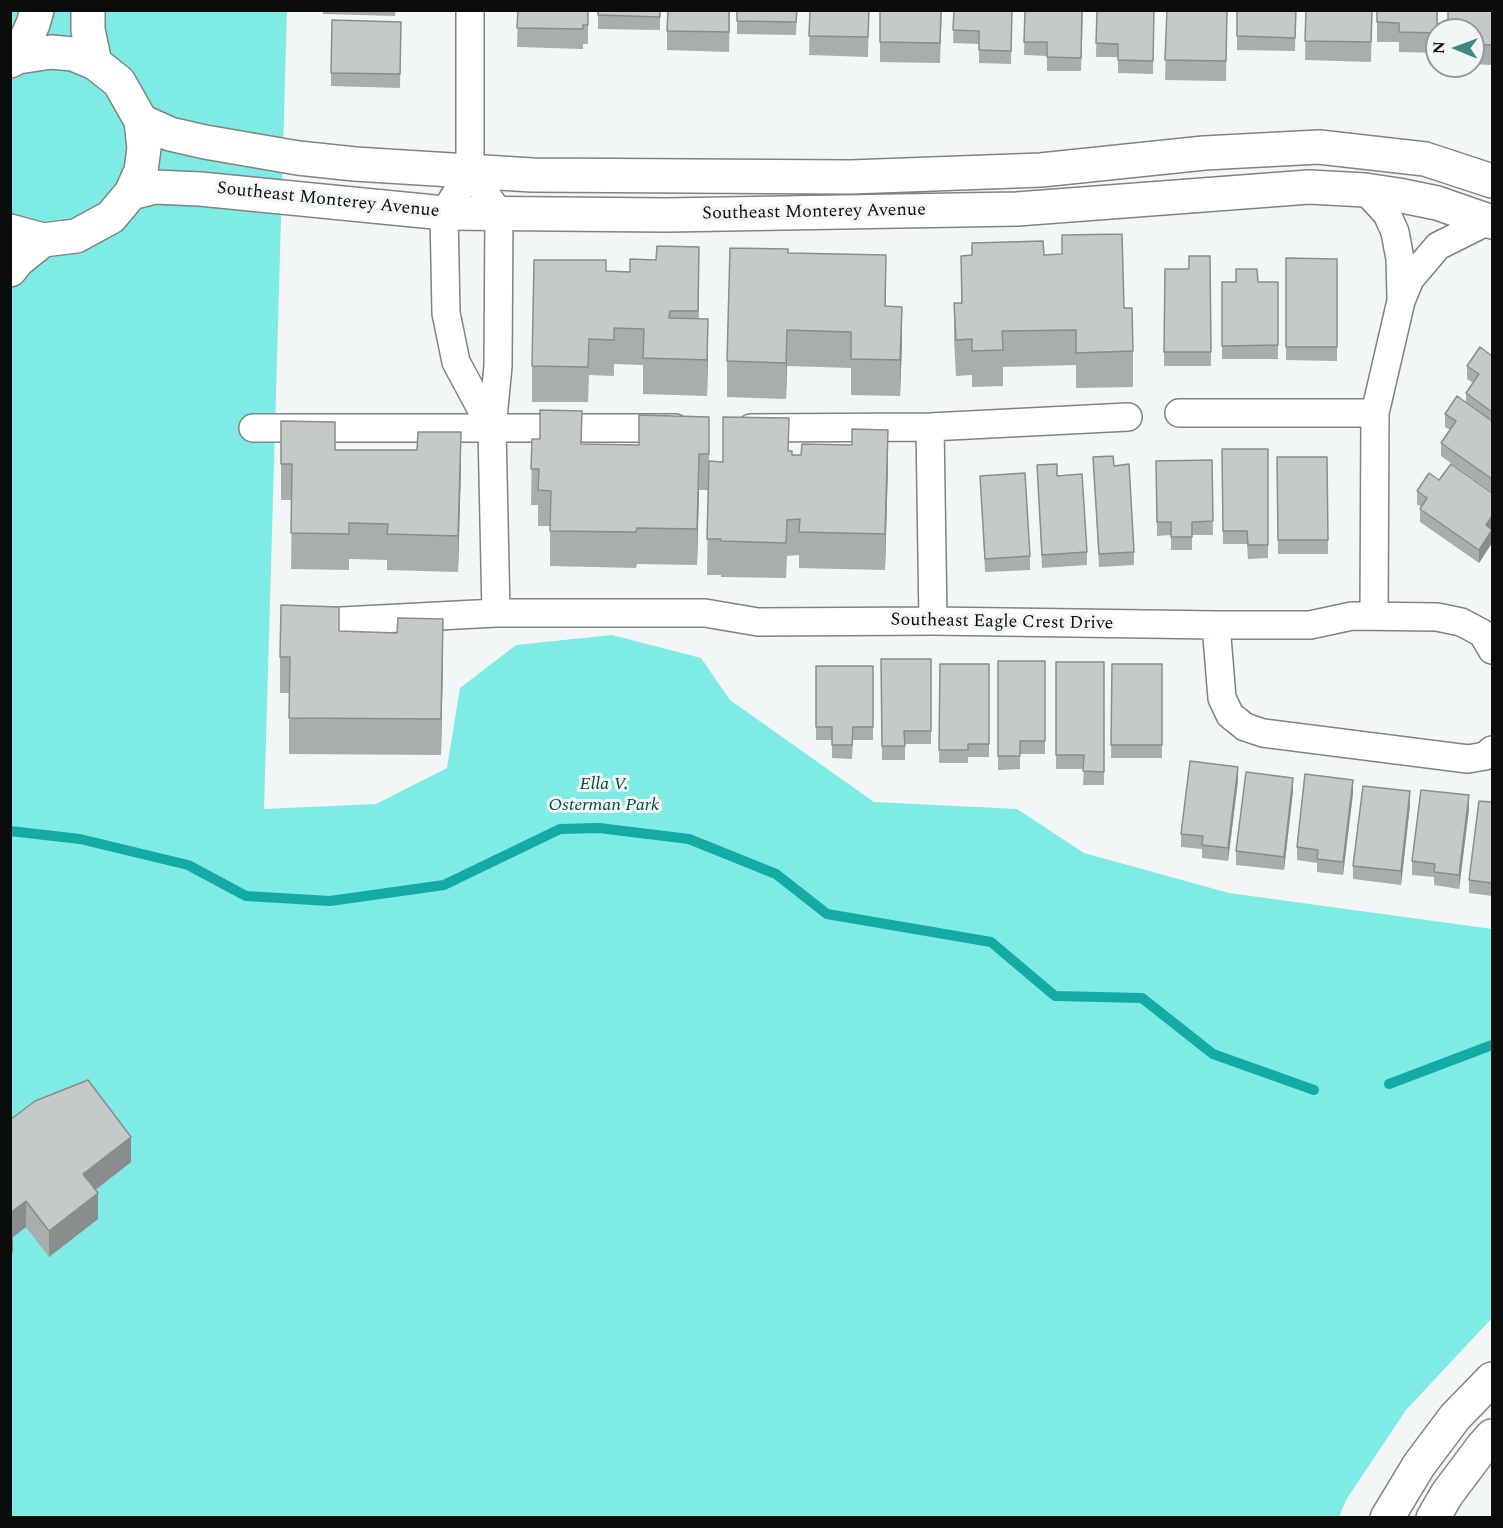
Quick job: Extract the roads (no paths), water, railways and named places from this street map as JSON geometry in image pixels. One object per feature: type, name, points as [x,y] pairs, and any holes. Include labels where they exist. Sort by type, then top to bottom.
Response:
[{"type":"street","points":[[14,59],[33,24],[37,10]]},
{"type":"street","points":[[88,10],[88,30],[96,63]]},
{"type":"street","points":[[470,10],[470,171],[444,213],[446,313],[456,362],[492,429]]},
{"type":"street","points":[[10,231],[43,240],[76,236],[111,217],[131,193],[141,171],[144,148],[141,121],[119,82],[96,63],[73,54],[51,52],[14,59]]},
{"type":"street","name":"Southeast Monterey Avenue","points":[[141,121],[178,136],[298,158],[355,164],[532,175],[863,176],[1041,170],[1204,153],[1319,147],[1425,159],[1492,181]]},
{"type":"street","points":[[470,171],[499,213],[498,366],[492,429],[496,613]]},
{"type":"street","name":"Southeast Monterey Avenue","points":[[131,193],[155,187],[200,189],[444,213],[667,215],[945,212],[1309,187],[1365,190],[1437,203],[1490,222]]},
{"type":"street","points":[[1365,190],[1387,214],[1395,232],[1400,259],[1401,301]]},
{"type":"street","points":[[1374,616],[1375,413],[1401,301],[1410,279],[1438,246],[1490,222]]},
{"type":"street","points":[[10,270],[17,261],[43,240]]},
{"type":"street","points":[[1179,413],[1375,413]]},
{"type":"street","points":[[732,428],[930,427],[1128,417]]},
{"type":"street","points":[[253,428],[699,427]]},
{"type":"street","points":[[930,427],[933,621]]},
{"type":"street","name":"Southeast Eagle Crest Drive","points":[[284,624],[496,613],[705,613],[758,622],[933,621],[1216,625],[1310,625],[1352,616],[1374,616],[1437,617],[1461,622],[1489,634]]},
{"type":"street","points":[[1216,625],[1222,698],[1230,715],[1245,727],[1263,733],[1468,759],[1485,756],[1492,750]]},
{"type":"street","points":[[1387,1518],[1419,1465],[1455,1417],[1492,1379]]},
{"type":"street","points":[[1433,1518],[1447,1494],[1492,1437]]},
{"type":"waterway","points":[[10,831],[80,839],[188,865],[246,896],[330,901],[444,885],[560,829],[599,828],[689,839],[776,874],[827,914],[991,942],[1055,996],[1142,998],[1213,1054],[1314,1090]]},
{"type":"waterway","points":[[1389,1084],[1492,1045]]},
{"type":"park label","name":"Ella V. Osterman Park","points":[[604,795]]}]
